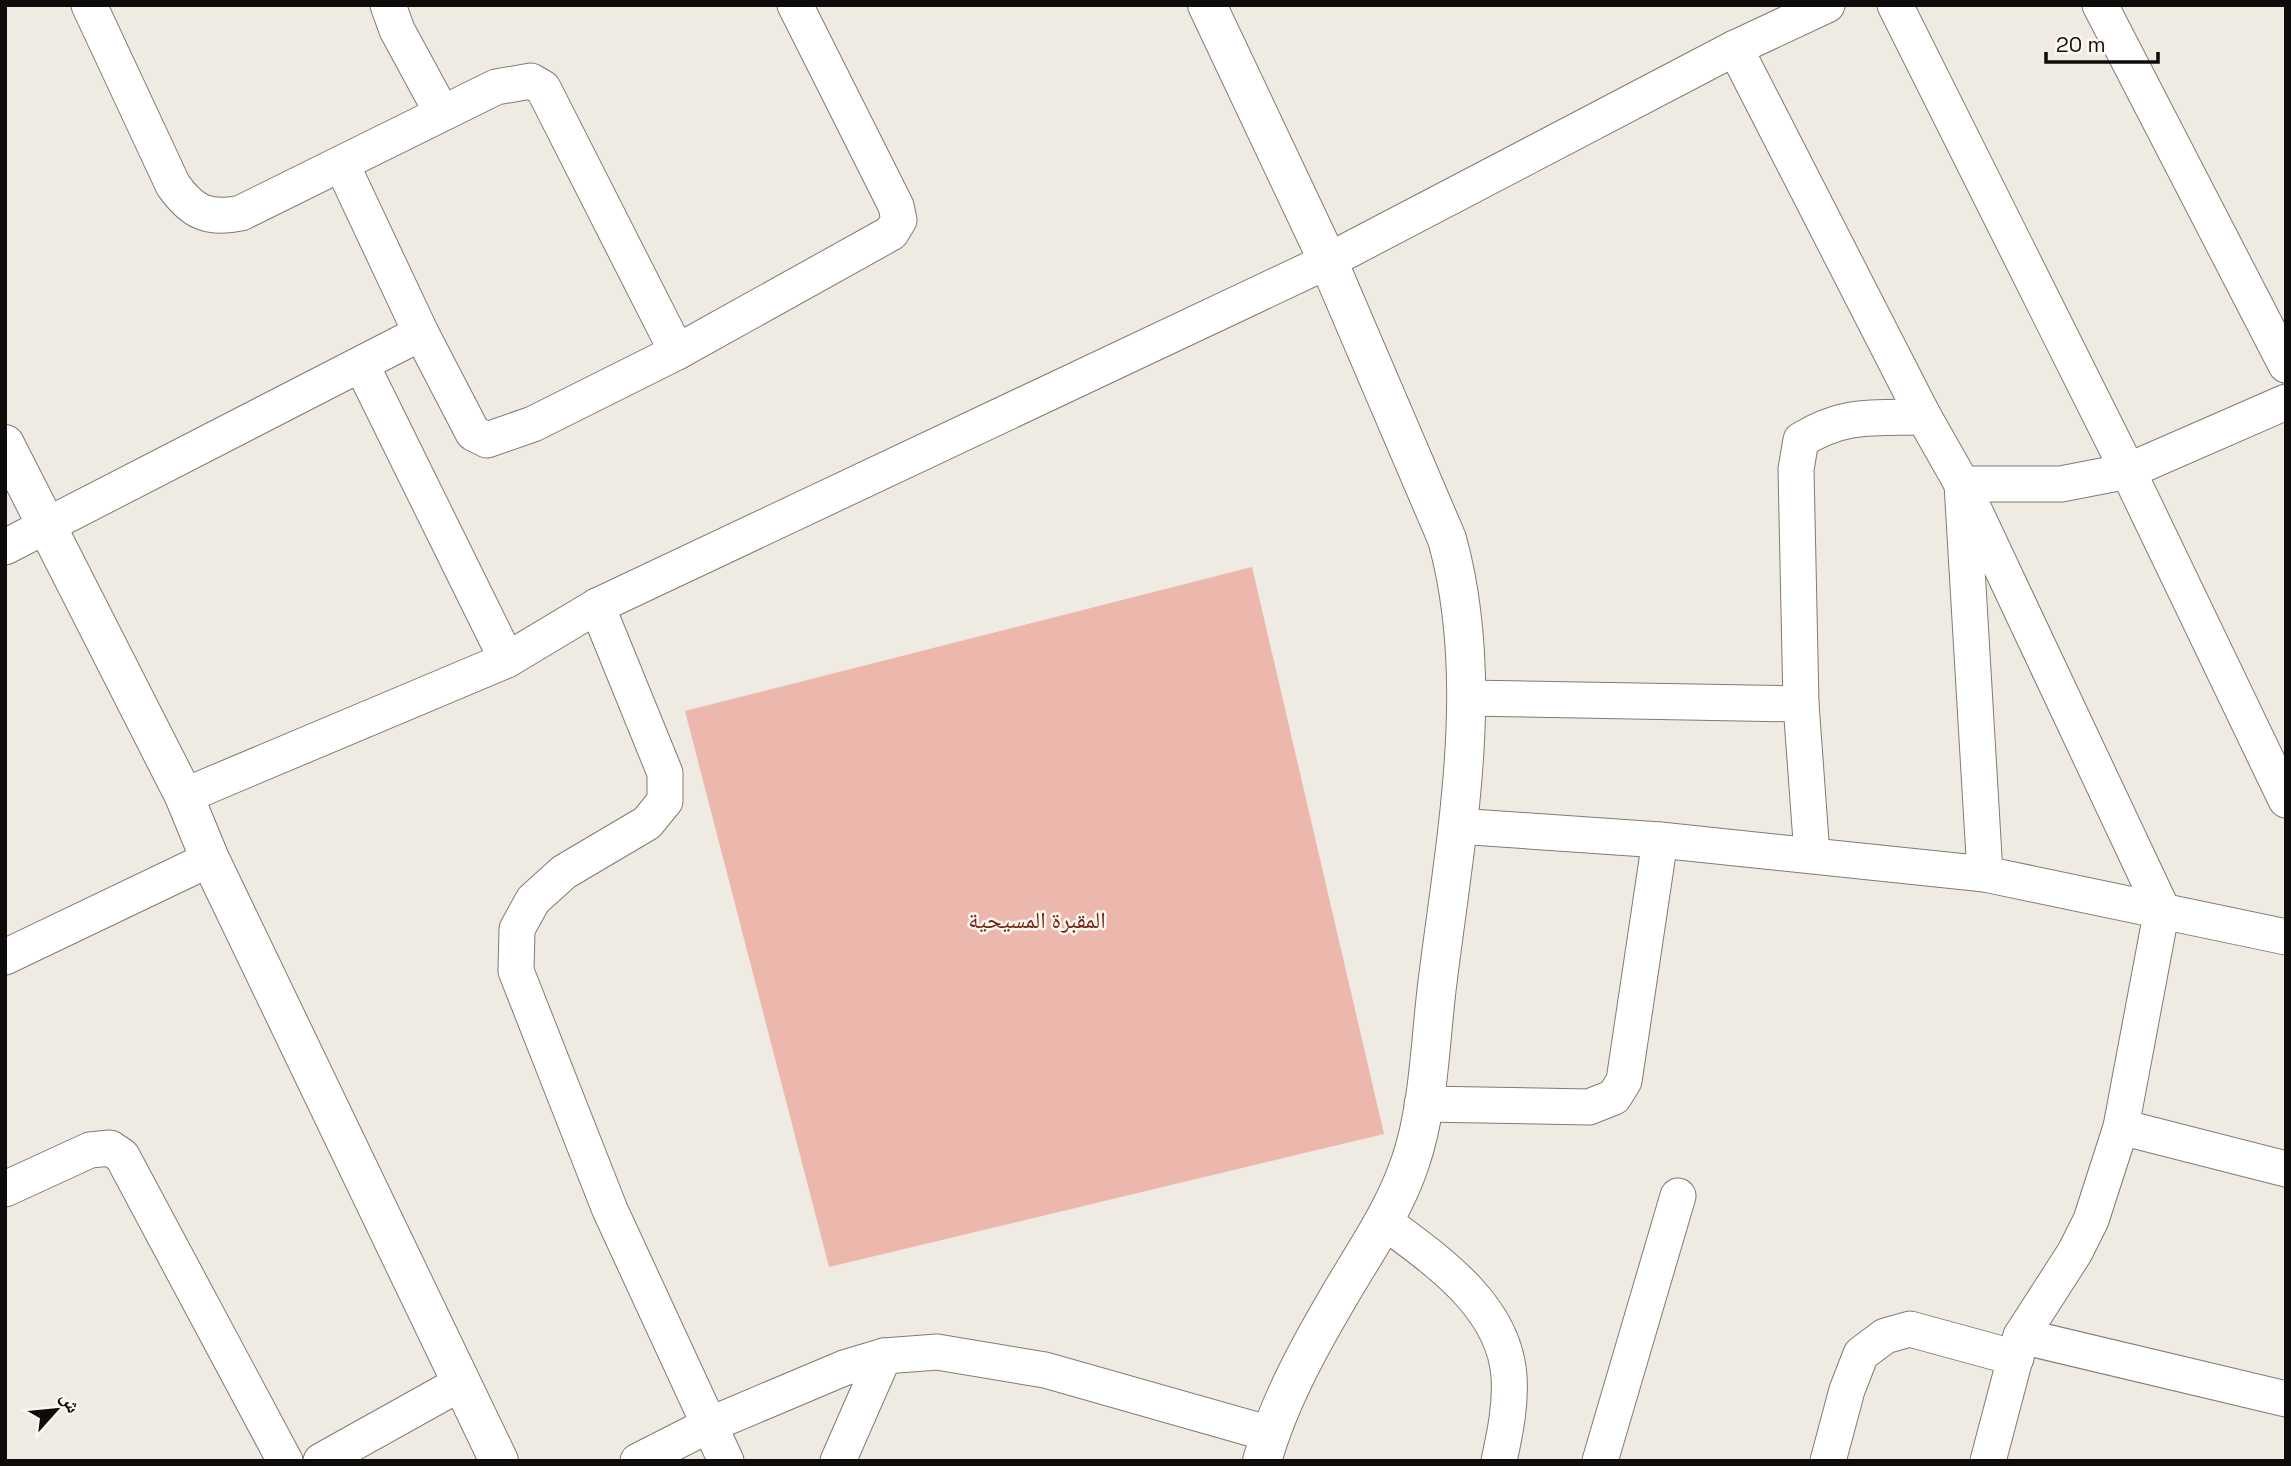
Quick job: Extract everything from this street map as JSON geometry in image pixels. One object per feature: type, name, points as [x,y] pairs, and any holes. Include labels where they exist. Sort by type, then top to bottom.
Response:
[{"type":"street","points":[[89,5],[173,185],[183,199],[202,212],[218,218],[241,213],[496,86],[516,81],[531,81],[543,88],[677,352]]},
{"type":"street","points":[[388,5],[397,30],[442,113]]},
{"type":"street","points":[[342,165],[421,333],[473,433],[487,440],[533,424],[677,352],[891,233],[899,220],[886,183],[795,5]]},
{"type":"street","points":[[638,1461],[709,1425],[844,1368],[884,1356],[937,1352],[1045,1370],[1266,1447],[1337,1299],[1385,1222],[1410,1162],[1422,1104],[1457,826],[1466,698],[1460,584],[1447,539],[1328,261],[1207,5]]},
{"type":"street","points":[[184,796],[507,660],[597,606],[1328,261],[1735,48],[1827,5]]},
{"type":"street","points":[[1895,5],[2128,471],[2286,800]]},
{"type":"street","points":[[2100,5],[2286,365]]},
{"type":"street","points":[[1735,48],[1924,417],[1962,484],[2162,909],[2121,1127],[2091,1220],[2019,1347],[1988,1461]]},
{"type":"street","points":[[5,547],[362,366],[421,333]]},
{"type":"street","points":[[362,366],[507,660]]},
{"type":"street","points":[[1962,484],[2061,484],[2128,471],[2286,402]]},
{"type":"street","points":[[1812,855],[1801,704],[1796,469],[1801,440],[1824,426],[1846,419],[1924,417]]},
{"type":"street","points":[[5,444],[184,796],[210,859],[499,1461]]},
{"type":"street","points":[[1962,484],[1985,874]]},
{"type":"street","points":[[597,606],[666,773],[666,801],[647,823],[564,872],[533,900],[517,929],[516,971],[610,1210],[726,1461]]},
{"type":"street","points":[[1466,698],[1801,704]]},
{"type":"street","points":[[1457,826],[1660,840],[1985,874],[2286,937]]},
{"type":"street","points":[[1422,1104],[1589,1107],[1614,1097],[1623,1081],[1660,840]]},
{"type":"street","points":[[5,957],[210,859]]},
{"type":"street","points":[[2121,1127],[2286,1169]]},
{"type":"street","points":[[5,1189],[90,1150],[110,1147],[122,1156],[285,1461]]},
{"type":"street","points":[[1600,1461],[1678,1196]]},
{"type":"street","points":[[1385,1222],[1453,1273],[1485,1314],[1500,1342],[1510,1374],[1508,1422],[1499,1461]]},
{"type":"street","points":[[1828,1461],[1847,1390],[1861,1354],[1885,1336],[1910,1329],[2019,1347],[2286,1399]]},
{"type":"street","points":[[838,1461],[884,1356]]},
{"type":"street","points":[[321,1461],[461,1382]]},
{"type":"green space","name":"المقبرة المسيحية","points":[[1252,567],[1384,1134],[829,1267],[685,711]]}]
